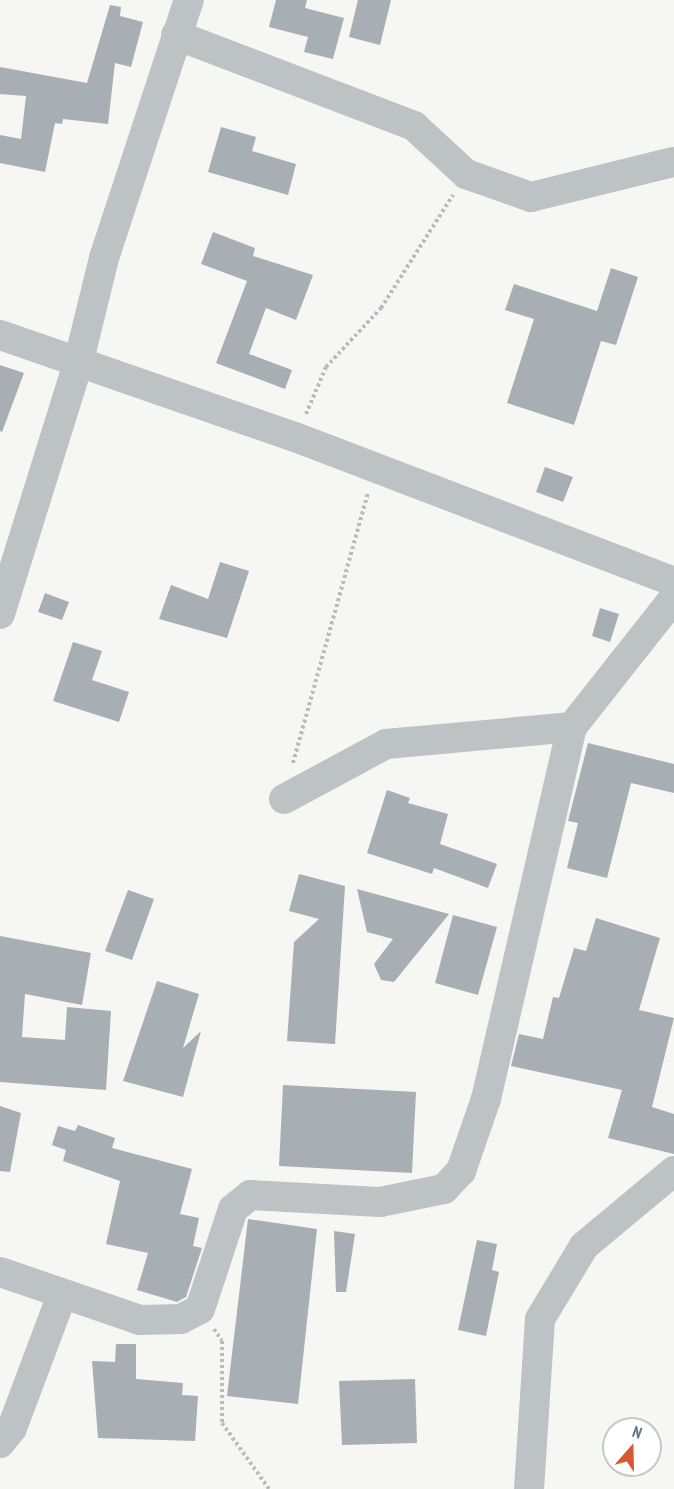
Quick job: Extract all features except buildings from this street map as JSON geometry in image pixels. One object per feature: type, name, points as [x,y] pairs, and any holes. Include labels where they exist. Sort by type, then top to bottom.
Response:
[{"type":"street","points":[[0,614],[79,360],[104,258],[176,35],[180,2]]},
{"type":"street","points":[[176,35],[414,126],[466,174],[531,197],[674,162]]},
{"type":"street","points":[[0,335],[79,360],[295,437],[674,582]]},
{"type":"street","points":[[0,1272],[140,1320],[181,1319],[200,1309],[233,1209],[250,1195],[380,1202],[444,1189],[461,1171],[486,1099],[572,726],[674,598]]},
{"type":"street","points":[[284,799],[386,744],[572,726]]},
{"type":"street","points":[[530,1489],[540,1318],[584,1246],[674,1171]]},
{"type":"street","points":[[0,1443],[12,1428],[62,1295]]},
{"type":"path","points":[[295,437],[327,367],[381,308],[466,174]]},
{"type":"path","points":[[284,799],[375,469]]},
{"type":"path","points":[[200,1309],[222,1341],[222,1423],[269,1489]]}]
